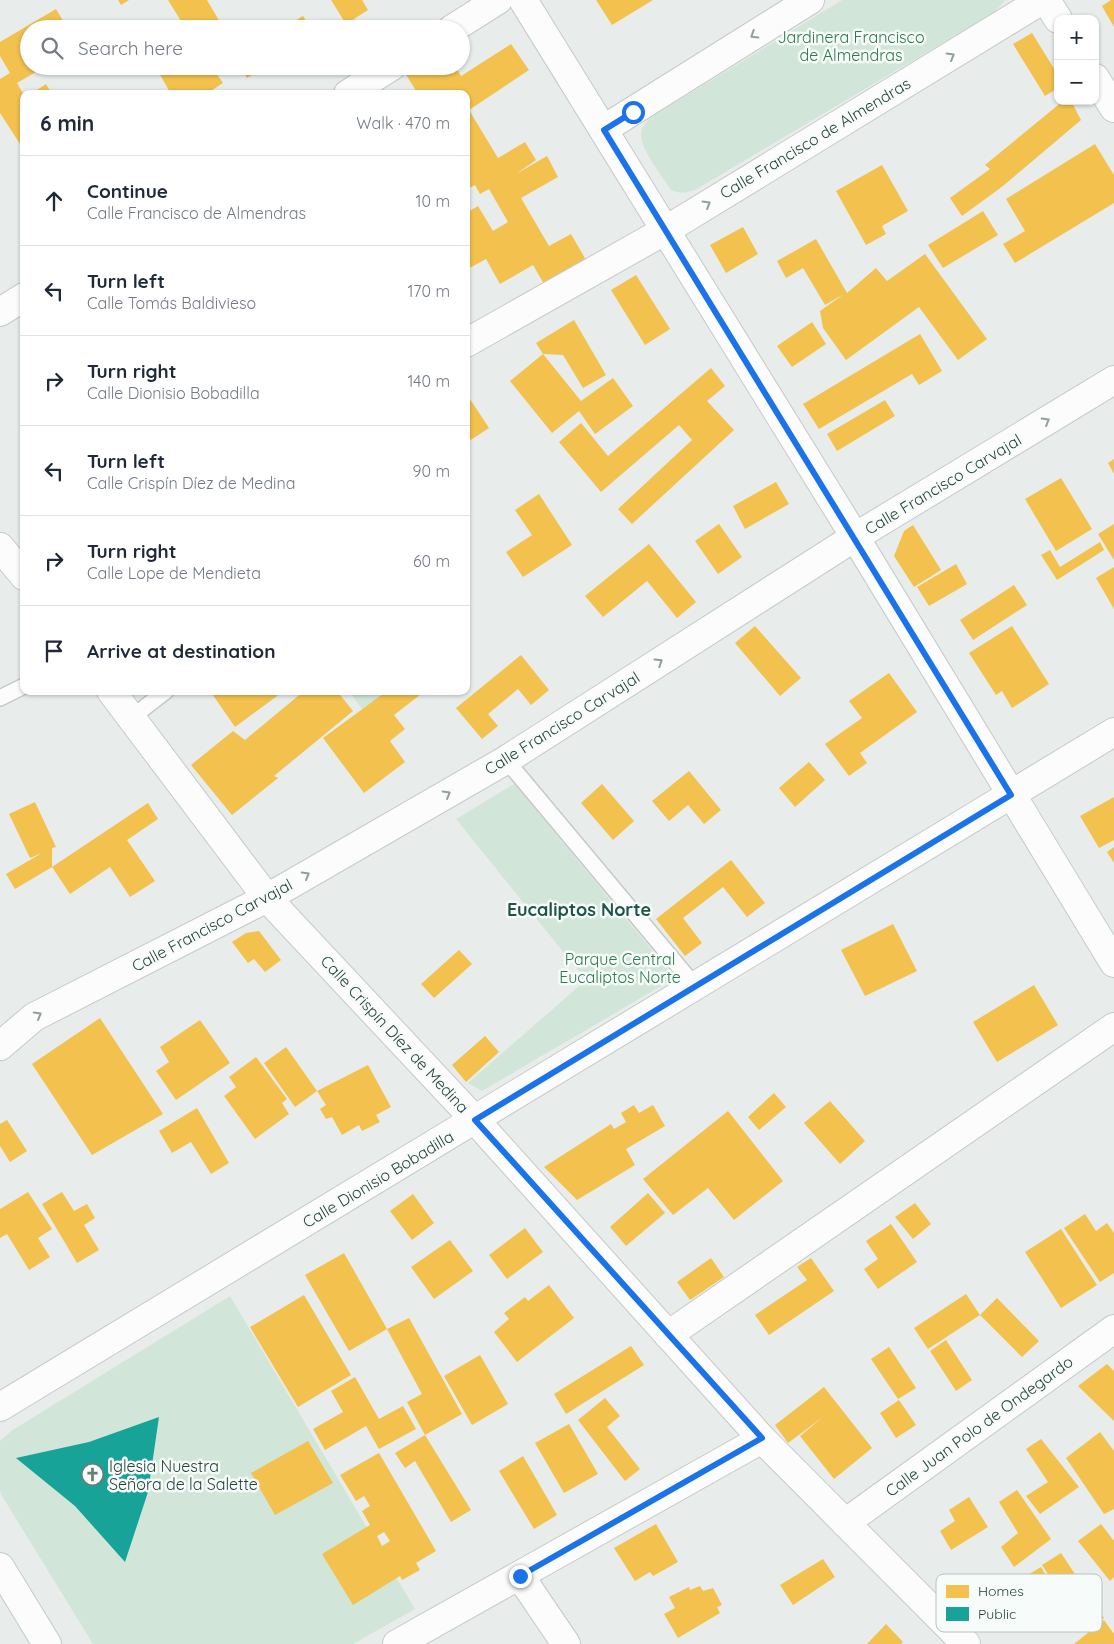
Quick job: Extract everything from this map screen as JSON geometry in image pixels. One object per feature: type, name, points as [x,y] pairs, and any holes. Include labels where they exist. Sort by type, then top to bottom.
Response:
[{"type":"street","points":[[466,20],[498,0]]},
{"type":"street","points":[[523,0],[855,537],[1114,963]]},
{"type":"street","points":[[604,130],[810,0]]},
{"type":"street","points":[[1044,0],[1055,15]]},
{"type":"street","name":"Calle Francisco de Almendras","points":[[470,342],[666,230],[1044,0]]},
{"type":"street","points":[[354,90],[378,75]]},
{"type":"street","points":[[0,312],[20,300]]},
{"type":"street","name":"Calle Francisco Carvajal","points":[[0,1046],[34,1017],[268,898],[506,760],[855,537],[1114,380]]},
{"type":"street","points":[[0,547],[20,571]]},
{"type":"street","name":"Calle Crispín Díez de Medina","points":[[114,695],[268,898],[475,1120],[762,1438],[936,1614]]},
{"type":"street","name":"Calle Dionisio Bobadilla","points":[[0,1407],[1114,732]]},
{"type":"street","points":[[668,1335],[1114,1027]]},
{"type":"street","name":"Calle Juan Polo de Ondegardo","points":[[844,1523],[1114,1329]]},
{"type":"street","points":[[397,1644],[762,1438]]},
{"type":"street","points":[[0,1567],[47,1644]]},
{"type":"street","points":[[520,1576],[566,1644]]},
{"type":"street","name":"Calle Crispín Díez de Medina","points":[[954,1632],[966,1644]]},
{"type":"lane","points":[[0,698],[20,688]]},
{"type":"lane","points":[[131,718],[161,695]]},
{"type":"lane","points":[[506,760],[695,986]]},
{"type":"green space","name":"Jardinera Francisco de Almendras","points":[[842,0],[1005,0],[996,11],[695,190],[683,193],[671,190],[644,147],[641,131],[647,121]]},
{"type":"green space","points":[[352,695],[385,695],[364,712]]},
{"type":"green space","name":"Parque Central Eucaliptos Norte","points":[[514,784],[675,978],[482,1091],[468,1083],[586,980],[456,819]]},
{"type":"green space","points":[[230,1296],[415,1609],[353,1644],[93,1644],[2,1496],[0,1491],[0,1441],[11,1431]]},
{"type":"building: Homes","points":[[118,0],[129,0],[121,5]]},
{"type":"building: Homes","points":[[168,0],[207,0],[219,20],[180,20]]},
{"type":"building: Homes","points":[[331,0],[362,0],[368,10],[352,20],[344,20]]},
{"type":"building: Homes","points":[[596,0],[653,0],[612,25]]},
{"type":"building: Homes","points":[[1114,0],[1114,27],[1102,6]]},
{"type":"building: Homes","points":[[56,9],[63,20],[37,20]]},
{"type":"building: Homes","points":[[303,16],[305,20],[297,20]]},
{"type":"building: Homes","points":[[20,30],[20,75],[31,75],[17,83],[21,90],[20,144],[0,113],[0,79],[10,73],[0,56],[0,42]]},
{"type":"building: Homes","points":[[1032,33],[1054,69],[1054,90],[1045,96],[1013,44]]},
{"type":"building: Homes","points":[[511,44],[529,70],[470,109],[470,90],[416,90],[406,75],[461,76],[470,75],[470,70]]},
{"type":"building: Homes","points":[[160,75],[217,75],[223,83],[212,90],[169,90]]},
{"type":"building: Homes","points":[[46,84],[50,90],[37,90]]},
{"type":"building: Homes","points":[[1058,105],[1073,105],[1081,120],[1003,186],[962,216],[950,198],[990,169],[985,165]]},
{"type":"building: Homes","points":[[470,112],[498,158],[525,142],[536,160],[516,174],[547,156],[558,177],[521,198],[549,246],[571,234],[586,260],[544,284],[533,265],[500,284],[486,259],[470,268],[470,211],[478,206],[493,231],[508,222],[489,189],[480,194],[475,185],[470,188]]},
{"type":"building: Homes","points":[[1095,144],[1114,175],[1114,203],[1015,263],[1003,244],[1025,231],[1006,199]]},
{"type":"building: Homes","points":[[882,165],[908,211],[882,226],[886,234],[866,245],[836,191]]},
{"type":"building: Homes","points":[[983,211],[998,235],[943,268],[928,245]]},
{"type":"building: Homes","points":[[743,227],[758,254],[726,273],[710,245]]},
{"type":"building: Homes","points":[[816,239],[847,293],[876,268],[887,281],[925,254],[987,339],[958,360],[919,307],[846,360],[823,328],[820,311],[844,294],[825,305],[803,268],[786,278],[777,261]]},
{"type":"building: Homes","points":[[636,275],[670,329],[645,345],[611,290]]},
{"type":"building: Homes","points":[[574,320],[606,375],[583,388],[563,355],[543,354],[536,343]]},
{"type":"building: Homes","points":[[812,322],[826,344],[792,367],[777,346]]},
{"type":"building: Homes","points":[[920,334],[942,371],[919,385],[912,374],[819,429],[803,404]]},
{"type":"building: Homes","points":[[543,354],[581,401],[613,378],[633,406],[595,434],[579,411],[552,433],[510,381]]},
{"type":"building: Homes","points":[[711,368],[725,386],[707,401],[734,430],[632,524],[618,509],[692,440],[679,425],[601,492],[559,442],[581,423],[608,456]]},
{"type":"building: Homes","points":[[470,399],[489,428],[470,440]]},
{"type":"building: Homes","points":[[885,400],[895,416],[837,451],[827,434]]},
{"type":"building: Homes","points":[[1114,459],[1114,474],[1108,463]]},
{"type":"building: Homes","points":[[1061,478],[1092,529],[1056,551],[1025,499]]},
{"type":"building: Homes","points":[[776,482],[789,504],[745,529],[733,506]]},
{"type":"building: Homes","points":[[539,494],[572,545],[523,577],[506,552],[532,535],[515,510]]},
{"type":"building: Homes","points":[[719,524],[742,557],[718,574],[695,541]]},
{"type":"building: Homes","points":[[1114,524],[1114,560],[1098,534]]},
{"type":"building: Homes","points":[[913,525],[941,570],[914,587],[894,556],[904,531]]},
{"type":"building: Homes","points":[[1100,542],[1104,550],[1057,580],[1041,555],[1050,550],[1060,567]]},
{"type":"building: Homes","points":[[649,544],[696,602],[677,618],[647,581],[603,617],[585,596]]},
{"type":"building: Homes","points":[[956,564],[967,584],[929,606],[917,587]]},
{"type":"building: Homes","points":[[1114,567],[1114,609],[1096,578]]},
{"type":"building: Homes","points":[[1014,585],[1027,605],[973,640],[960,620]]},
{"type":"building: Homes","points":[[755,626],[801,678],[780,696],[735,643]]},
{"type":"building: Homes","points":[[1012,626],[1049,684],[1012,708],[1002,691],[996,695],[969,653]]},
{"type":"building: Homes","points":[[521,655],[549,690],[531,705],[518,689],[488,714],[498,726],[482,739],[456,708]]},
{"type":"building: Homes","points":[[889,673],[917,712],[860,753],[867,763],[849,776],[825,744],[862,718],[849,701]]},
{"type":"building: Homes","points":[[213,695],[279,695],[235,727]]},
{"type":"building: Homes","points":[[299,695],[340,695],[353,711],[274,776],[278,778],[232,815],[191,765],[233,731],[245,740]]},
{"type":"building: Homes","points":[[382,695],[420,695],[394,715],[405,729],[390,741],[405,762],[364,793],[323,738]]},
{"type":"building: Homes","points":[[809,762],[825,780],[795,807],[779,788]]},
{"type":"building: Homes","points":[[689,771],[721,810],[704,824],[688,805],[669,821],[652,801]]},
{"type":"building: Homes","points":[[602,784],[634,821],[613,840],[581,803]]},
{"type":"building: Homes","points":[[1114,797],[1114,840],[1099,848],[1080,816]]},
{"type":"building: Homes","points":[[35,802],[56,847],[52,848],[52,867],[15,889],[6,874],[42,853],[30,858],[9,814]]},
{"type":"building: Homes","points":[[148,803],[158,819],[127,840],[155,881],[130,897],[110,867],[70,894],[52,867]]},
{"type":"building: Homes","points":[[1114,847],[1114,863],[1107,852]]},
{"type":"building: Homes","points":[[731,860],[765,903],[747,917],[723,887],[683,918],[702,943],[685,956],[656,919]]},
{"type":"building: Homes","points":[[893,924],[917,971],[865,996],[841,950]]},
{"type":"building: Homes","points":[[259,931],[281,960],[265,972],[254,959],[248,963],[232,942],[246,933]]},
{"type":"building: Homes","points":[[459,950],[472,964],[434,998],[421,984]]},
{"type":"building: Homes","points":[[1034,985],[1058,1025],[997,1062],[973,1022]]},
{"type":"building: Homes","points":[[100,1018],[163,1114],[92,1155],[32,1064]]},
{"type":"building: Homes","points":[[200,1020],[230,1063],[176,1100],[156,1071],[169,1062],[160,1047]]},
{"type":"building: Homes","points":[[485,1036],[499,1052],[466,1082],[452,1065]]},
{"type":"building: Homes","points":[[286,1047],[317,1091],[295,1107],[264,1063]]},
{"type":"building: Homes","points":[[256,1057],[287,1099],[282,1103],[289,1114],[255,1139],[224,1096],[236,1087],[229,1077]]},
{"type":"building: Homes","points":[[368,1065],[391,1107],[376,1115],[380,1122],[362,1131],[359,1125],[342,1135],[332,1117],[326,1119],[320,1109],[326,1105],[317,1091]]},
{"type":"building: Homes","points":[[774,1093],[786,1107],[759,1130],[748,1117]]},
{"type":"building: Homes","points":[[830,1101],[865,1141],[840,1164],[804,1123]]},
{"type":"building: Homes","points":[[634,1105],[639,1113],[653,1105],[665,1126],[626,1149],[635,1165],[577,1200],[544,1167],[611,1124],[614,1129],[626,1122],[621,1113]]},
{"type":"building: Homes","points":[[197,1108],[229,1163],[211,1174],[191,1142],[172,1153],[159,1131]]},
{"type":"building: Homes","points":[[728,1111],[783,1181],[734,1220],[708,1188],[673,1215],[643,1179]]},
{"type":"building: Homes","points":[[7,1120],[27,1151],[10,1162],[0,1146],[0,1124]]},
{"type":"building: Homes","points":[[28,1192],[52,1229],[38,1238],[50,1257],[29,1270],[7,1234],[0,1238],[0,1209]]},
{"type":"building: Homes","points":[[62,1192],[74,1211],[87,1204],[95,1218],[84,1225],[99,1250],[77,1263],[42,1204]]},
{"type":"building: Homes","points":[[648,1193],[665,1213],[626,1246],[610,1227]]},
{"type":"building: Homes","points":[[413,1194],[434,1223],[412,1240],[390,1211]]},
{"type":"building: Homes","points":[[915,1203],[931,1224],[913,1239],[895,1217]]},
{"type":"building: Homes","points":[[1085,1214],[1096,1231],[1107,1223],[1114,1233],[1114,1273],[1100,1282],[1064,1228]]},
{"type":"building: Homes","points":[[891,1224],[917,1262],[878,1289],[864,1269],[878,1259],[866,1241]]},
{"type":"building: Homes","points":[[525,1228],[543,1252],[507,1279],[489,1255]]},
{"type":"building: Homes","points":[[1061,1229],[1097,1285],[1061,1308],[1025,1252]]},
{"type":"building: Homes","points":[[450,1240],[473,1271],[434,1299],[411,1267]]},
{"type":"building: Homes","points":[[344,1253],[387,1329],[349,1351],[305,1275]]},
{"type":"building: Homes","points":[[711,1258],[724,1277],[690,1300],[677,1282]]},
{"type":"building: Homes","points":[[811,1258],[834,1291],[769,1335],[755,1315],[807,1280],[797,1267]]},
{"type":"building: Homes","points":[[549,1285],[574,1318],[517,1362],[494,1332],[509,1319],[504,1313],[525,1297],[528,1301]]},
{"type":"building: Homes","points":[[966,1294],[980,1315],[928,1349],[914,1328]]},
{"type":"building: Homes","points":[[304,1295],[351,1375],[298,1407],[250,1327]]},
{"type":"building: Homes","points":[[997,1298],[1039,1341],[1022,1357],[980,1315]]},
{"type":"building: Homes","points":[[409,1318],[462,1414],[425,1435],[407,1402],[422,1394],[387,1329]]},
{"type":"building: Homes","points":[[946,1340],[972,1380],[956,1391],[930,1351]]},
{"type":"building: Homes","points":[[631,1346],[644,1365],[566,1414],[554,1394]]},
{"type":"building: Homes","points":[[889,1347],[916,1388],[898,1399],[871,1359]]},
{"type":"building: Homes","points":[[480,1355],[508,1404],[472,1425],[444,1376]]},
{"type":"building: Homes","points":[[1107,1364],[1114,1371],[1114,1421],[1078,1386]]},
{"type":"building: Homes","points":[[355,1377],[379,1419],[403,1406],[416,1429],[379,1449],[366,1426],[325,1450],[313,1429],[343,1412],[331,1391]]},
{"type":"building: Homes","points":[[824,1387],[872,1448],[834,1479],[800,1436],[823,1417],[788,1443],[775,1425]]},
{"type":"building: Homes","points":[[605,1398],[620,1416],[607,1427],[640,1469],[625,1481],[578,1420]]},
{"type":"building: Homes","points":[[899,1400],[916,1425],[896,1438],[880,1413]]},
{"type":"building: Homes","points":[[569,1424],[598,1474],[564,1493],[535,1443]]},
{"type":"building: Homes","points":[[1100,1432],[1114,1451],[1114,1509],[1104,1514],[1066,1458]]},
{"type":"building: Homes","points":[[425,1435],[471,1510],[451,1522],[415,1461],[405,1468],[395,1453]]},
{"type":"building: Homes","points":[[1041,1439],[1079,1487],[1040,1514],[1026,1496],[1048,1482],[1026,1449]]},
{"type":"building: Homes","points":[[308,1441],[333,1483],[275,1515],[251,1473]]},
{"type":"building: Homes","points":[[379,1453],[436,1551],[416,1563],[420,1570],[402,1580],[400,1576],[353,1605],[322,1554],[370,1525],[362,1511],[370,1506],[364,1496],[356,1501],[340,1475]],"holes":[[[384,1532],[390,1541],[382,1546],[377,1536]]]},
{"type":"building: Homes","points":[[523,1456],[557,1515],[534,1529],[499,1471]]},
{"type":"building: Homes","points":[[1017,1490],[1051,1539],[1014,1567],[1001,1547],[1018,1533],[999,1502]]},
{"type":"building: Homes","points":[[969,1497],[988,1527],[951,1550],[940,1531],[955,1521],[949,1510]]},
{"type":"building: Homes","points":[[656,1524],[678,1562],[653,1576],[650,1572],[635,1581],[614,1548]]},
{"type":"building: Homes","points":[[1101,1524],[1114,1541],[1114,1577],[1110,1581],[1078,1541]]},
{"type":"building: Homes","points":[[1061,1553],[1075,1574],[1048,1574],[1042,1565]]},
{"type":"building: Homes","points":[[823,1559],[835,1577],[793,1605],[780,1585]]},
{"type":"building: Homes","points":[[1041,1567],[1045,1574],[1029,1574]]},
{"type":"building: Homes","points":[[700,1586],[703,1591],[713,1588],[722,1605],[717,1607],[720,1613],[678,1638],[664,1614],[675,1608],[669,1597],[689,1587],[690,1590]]},
{"type":"building: Homes","points":[[1104,1620],[1114,1634],[1114,1644],[1074,1644],[1089,1632],[1102,1632],[1102,1622]]},
{"type":"building: Homes","points":[[886,1624],[903,1642],[901,1644],[867,1644]]},
{"type":"building: Public","name":"Iglesia Nuestra Señora de la Salette","points":[[159,1417],[148,1492],[125,1562],[75,1506],[16,1458],[89,1442]]},
{"type":"place","name":"Iglesia Nuestra Señora de la Salette","points":[[93,1475]]},
{"type":"district","name":"Eucaliptos Norte","points":[[579,910]]},
{"type":"route","points":[[520,1576],[762,1438],[475,1120],[1011,795],[855,537],[604,130],[633,112]]}]
